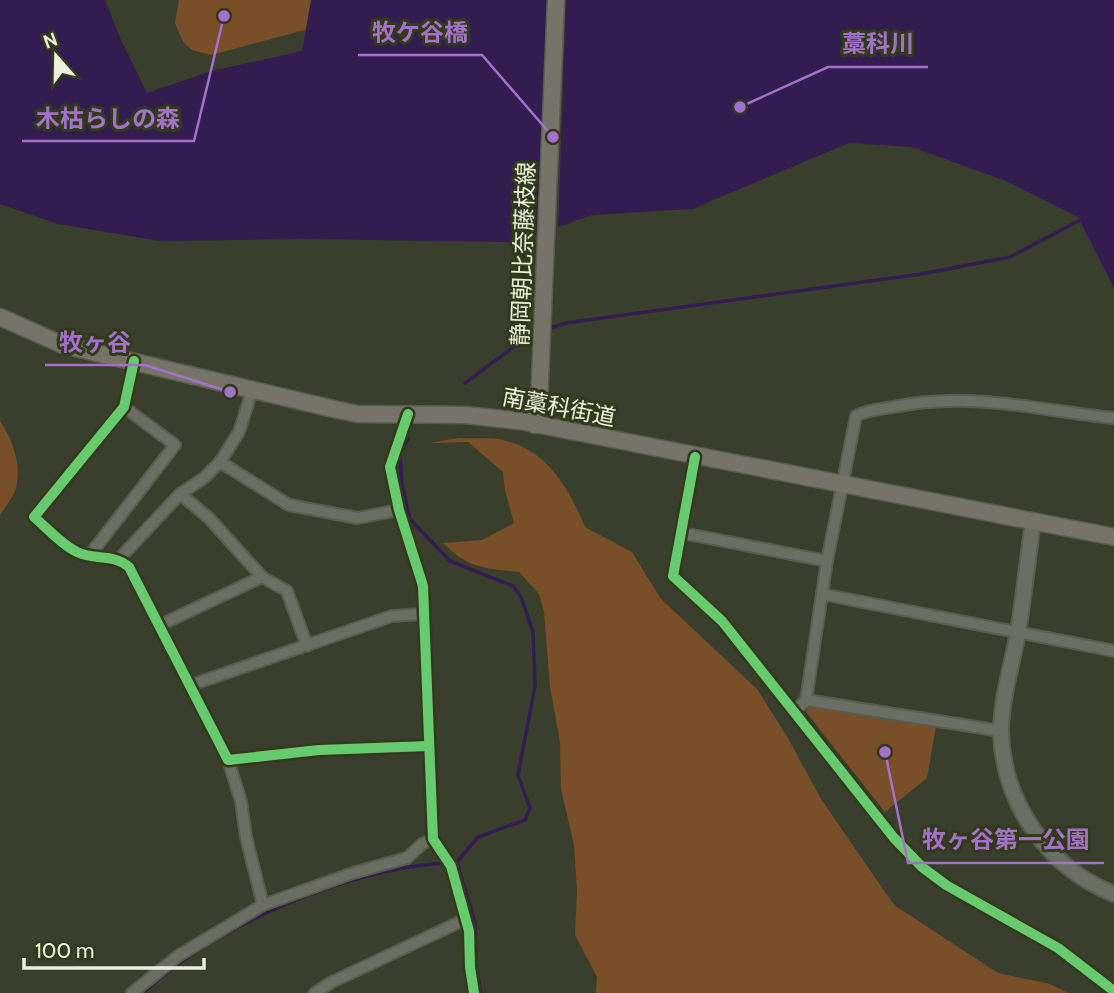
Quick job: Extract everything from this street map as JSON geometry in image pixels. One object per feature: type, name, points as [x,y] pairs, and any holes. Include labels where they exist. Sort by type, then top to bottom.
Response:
[{"type":"main road","name":"静岡朝比奈藤枝線","points":[[535,425],[539,404],[546,275],[556,0]]},
{"type":"main road","name":"南藁科街道","points":[[0,317],[64,345],[358,414],[496,418],[1114,537]]},
{"type":"street","points":[[134,361],[124,407],[34,517],[75,551],[89,556],[119,559],[129,567],[228,760],[242,801],[246,837],[262,905]]},
{"type":"street","points":[[119,559],[180,494],[204,478],[220,462],[239,432],[252,391]]},
{"type":"street","points":[[794,712],[806,700],[821,594],[856,416],[932,400],[972,399],[1114,418]]},
{"type":"street","points":[[89,556],[175,445],[124,407]]},
{"type":"street","points":[[408,414],[390,467],[399,510],[423,586],[433,839],[452,866],[469,930],[474,993]]},
{"type":"street","points":[[695,457],[673,576],[722,621],[894,838],[922,866],[946,885],[1058,948],[1114,991]]},
{"type":"street","points":[[220,462],[289,505],[358,518],[399,510]]},
{"type":"street","points":[[180,494],[209,518],[262,578],[287,591],[307,646]]},
{"type":"street","points":[[1033,521],[1001,731],[1011,785],[1027,822],[1041,840],[1066,865],[1093,884],[1114,894]]},
{"type":"street","points":[[682,533],[827,561]]},
{"type":"street","points":[[158,626],[262,578]]},
{"type":"street","points":[[821,594],[1114,651]]},
{"type":"street","points":[[191,685],[392,616],[423,614]]},
{"type":"street","points":[[806,700],[1001,731]]},
{"type":"street","points":[[228,760],[319,750],[429,746]]},
{"type":"street","points":[[132,993],[178,956],[262,905],[353,873],[407,858],[422,844],[433,839]]},
{"type":"street","points":[[315,993],[332,982],[466,919]]},
{"type":"shaded area","points":[[0,0],[105,0],[147,93],[212,71],[302,51],[311,0],[1114,0],[1114,288],[1078,217],[1006,181],[912,147],[849,143],[692,209],[592,215],[516,242],[300,239],[160,241],[58,224],[0,204]]},
{"type":"shaded area","points":[[179,0],[359,0],[312,28],[211,55],[192,50],[183,42],[175,23]]},
{"type":"shaded area","points":[[0,421],[13,445],[18,473],[14,494],[0,515]]},
{"type":"shaded area","points":[[459,438],[503,440],[532,452],[564,485],[585,527],[632,552],[661,599],[757,689],[788,738],[821,799],[894,905],[998,973],[1050,984],[1068,993],[596,993],[597,977],[575,935],[577,891],[574,845],[561,789],[560,742],[550,687],[544,612],[539,594],[519,572],[469,563],[443,543],[482,540],[514,523],[503,472],[468,442],[429,443]]},
{"type":"shaded area","points":[[809,705],[936,726],[927,778],[885,812],[806,712]]},
{"type":"pier","points":[[550,0],[566,0],[558,231],[541,237]]},
{"type":"waterway","points":[[548,329],[566,323],[921,274],[1010,257],[1082,219]]},
{"type":"waterway","points":[[465,383],[531,334],[538,332]]},
{"type":"waterway","points":[[408,439],[400,453],[402,484],[410,519],[450,561],[513,586],[521,597],[533,632],[535,686],[518,775],[530,808],[525,820],[478,837],[457,862],[452,862]]},
{"type":"waterway","points":[[457,862],[475,923],[476,968],[481,993]]},
{"type":"waterway","points":[[143,993],[207,945],[284,905],[365,877],[444,863]]},
{"type":"cycle path","points":[[134,361],[124,407],[34,517],[71,549],[91,556],[110,558],[129,567],[228,760],[319,750],[429,746]]},
{"type":"cycle path","points":[[408,414],[390,467],[399,510],[423,586],[433,839],[451,866],[469,931],[474,993]]},
{"type":"cycle path","points":[[695,457],[673,576],[722,621],[894,838],[922,867],[946,885],[1058,948],[1114,991]]},
{"type":"place","name":"木枯らしの森","points":[[224,16]]},
{"type":"place","name":"藁科川","points":[[740,107]]},
{"type":"place","name":"牧ケ谷橋","points":[[553,137]]},
{"type":"place","name":"牧ヶ谷","points":[[230,392]]},
{"type":"place","name":"牧ヶ谷第一公園","points":[[885,752]]}]
